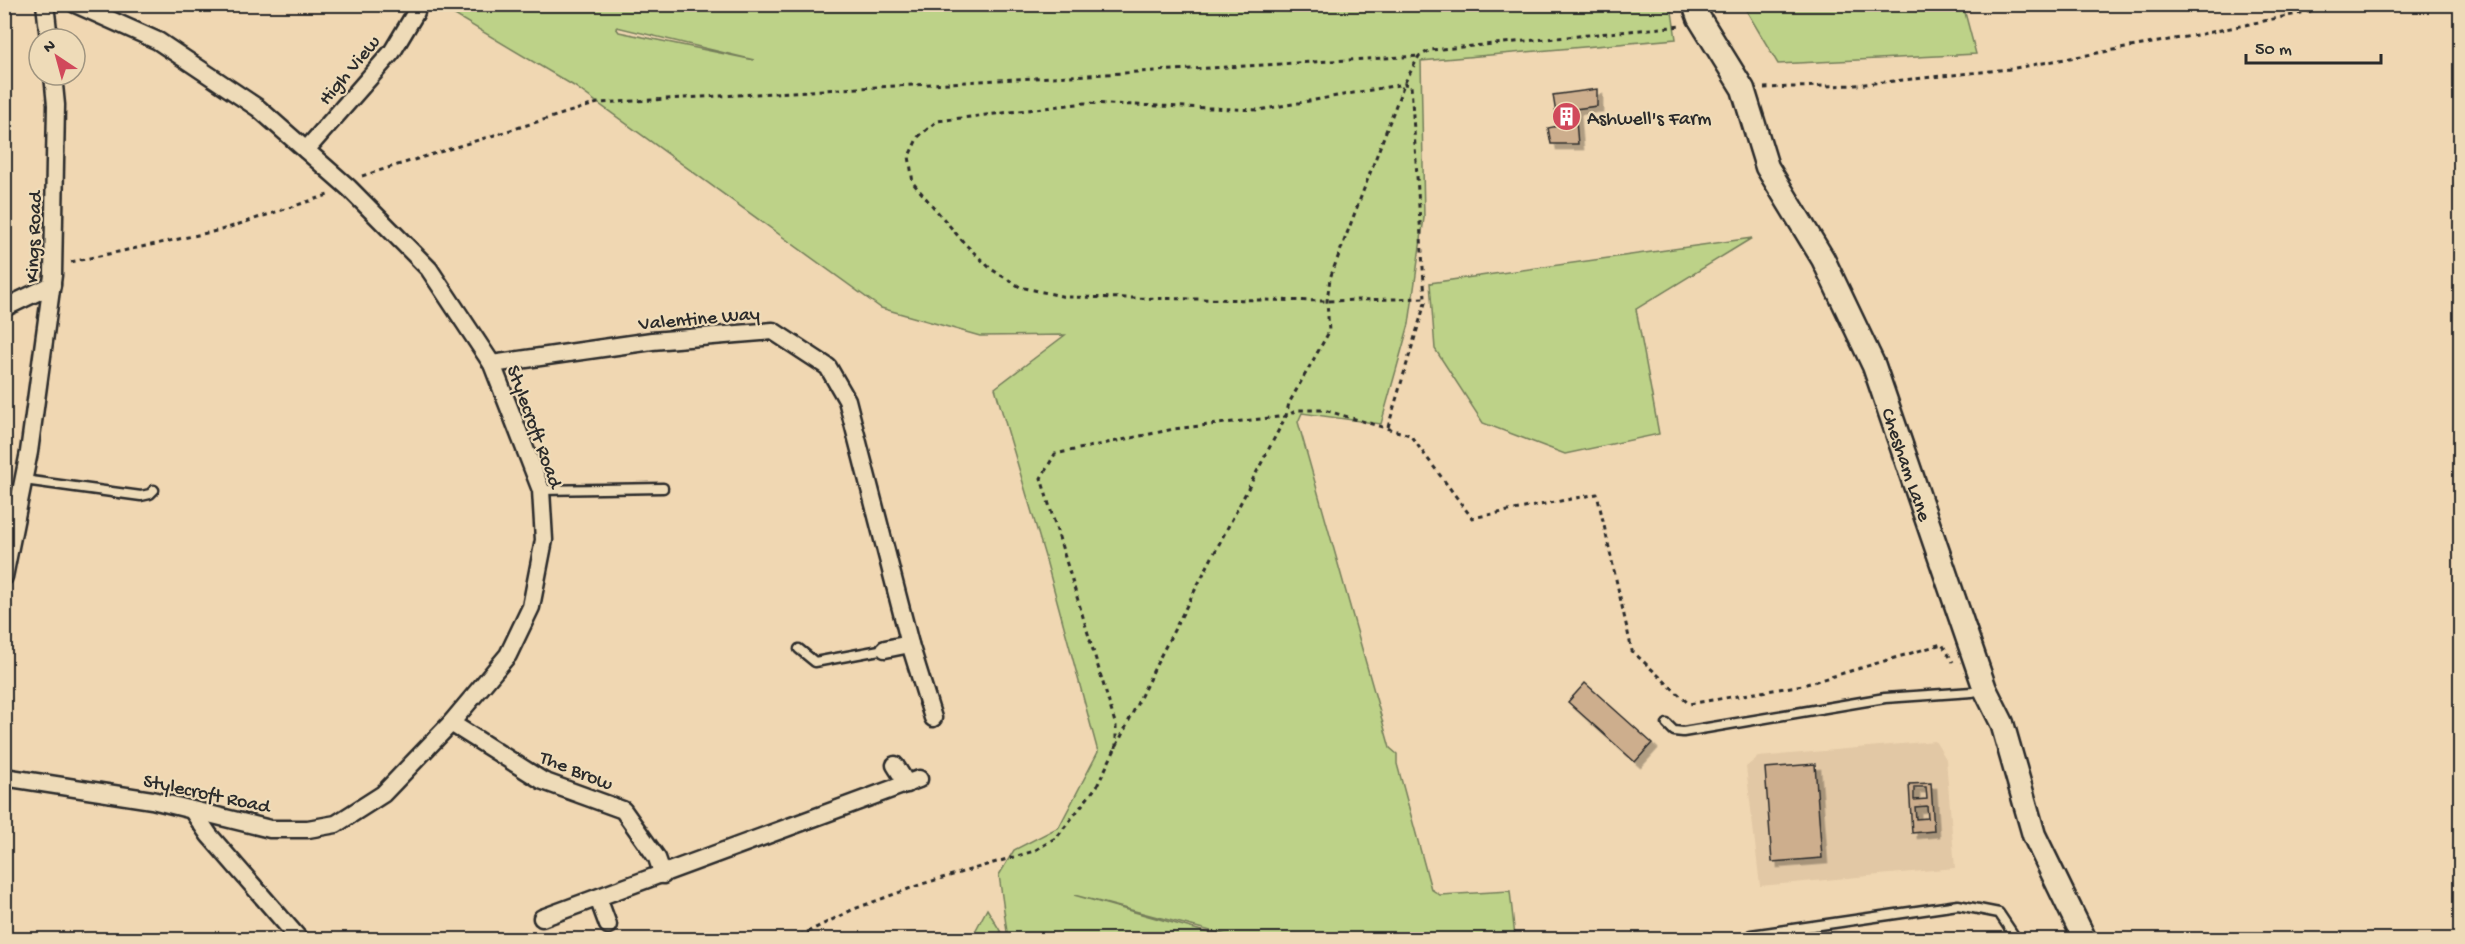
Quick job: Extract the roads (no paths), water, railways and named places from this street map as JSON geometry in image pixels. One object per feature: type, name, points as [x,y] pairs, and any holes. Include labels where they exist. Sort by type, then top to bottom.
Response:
[{"type":"street","points":[[45,4],[48,27]]},
{"type":"street","name":"Stylecroft Road","points":[[4,777],[152,800],[270,829],[308,829],[336,824],[383,794],[451,723],[508,655],[531,608],[544,540],[541,490],[492,364],[429,269],[381,219],[258,108],[158,41],[75,4]]},
{"type":"street","name":"Chesham Lane","points":[[1694,4],[1704,25],[1743,89],[1767,167],[1823,260],[1874,366],[1985,689],[2002,723],[2034,835],[2085,939]]},
{"type":"street","name":"High View","points":[[306,150],[392,52],[416,12]]},
{"type":"street","name":"Kings Road","points":[[4,578],[24,480],[52,285],[56,105],[54,87]]},
{"type":"street","points":[[4,308],[52,285]]},
{"type":"street","name":"Valentine Way","points":[[492,364],[652,341],[773,331],[828,367],[847,400],[910,644],[933,718]]},
{"type":"street","points":[[885,649],[910,644]]},
{"type":"street","name":"The Brow","points":[[451,723],[543,782],[623,810],[657,858],[663,875]]},
{"type":"street","points":[[543,918],[913,782],[895,765]]},
{"type":"street","points":[[192,810],[209,835],[300,939]]},
{"type":"street","points":[[598,898],[608,925]]},
{"type":"lane","points":[[24,480],[141,496],[150,494],[154,489]]},
{"type":"lane","points":[[541,490],[663,488]]},
{"type":"lane","points":[[799,649],[815,662],[885,649]]},
{"type":"lane","points":[[1667,724],[1674,731],[1683,732],[1885,698],[1972,692],[1985,689]]},
{"type":"lane","points":[[1751,935],[1958,905],[1999,913],[2017,939]]},
{"type":"place","name":"Ashwell's Farm","points":[[1566,117]]}]
